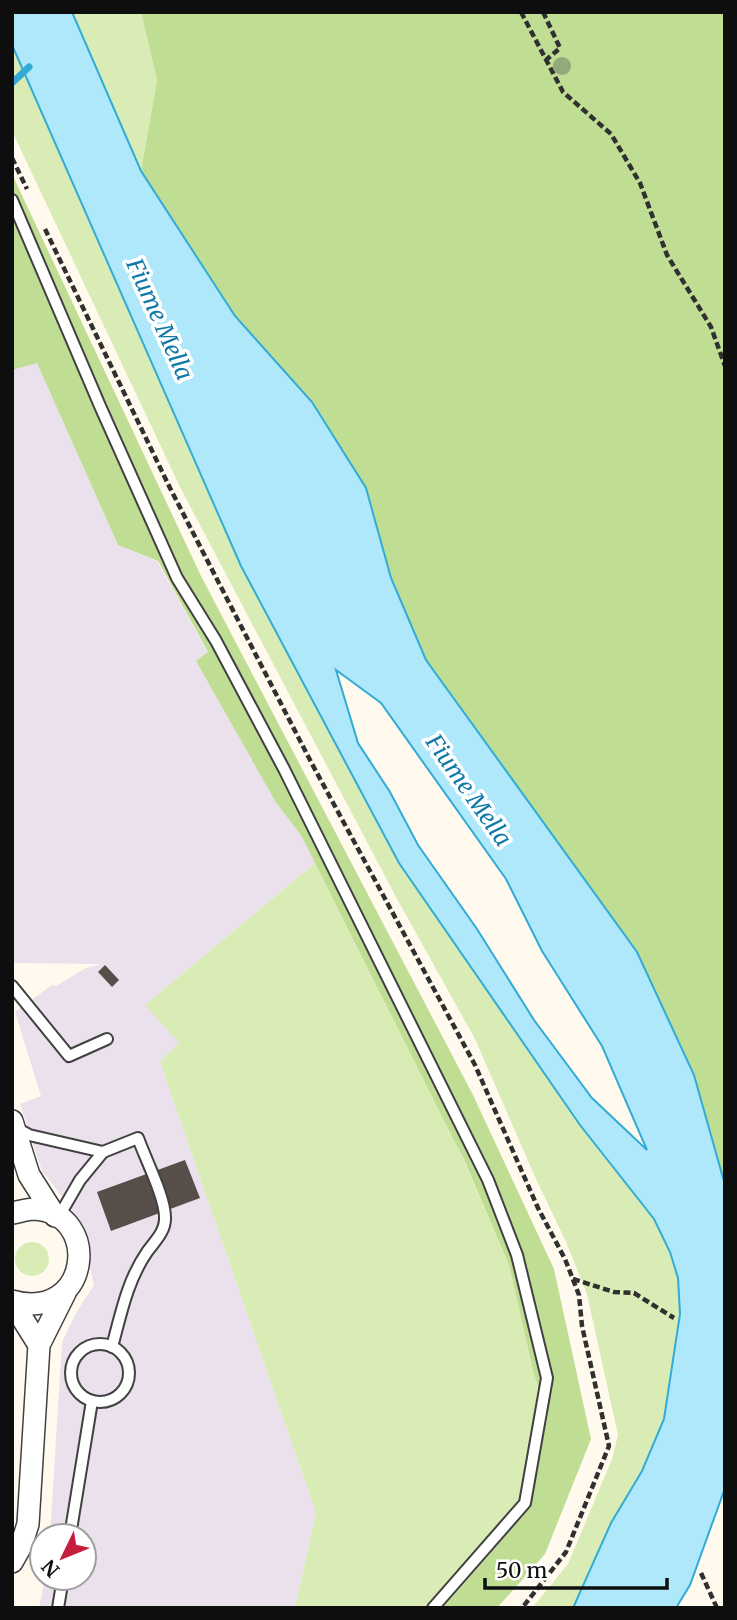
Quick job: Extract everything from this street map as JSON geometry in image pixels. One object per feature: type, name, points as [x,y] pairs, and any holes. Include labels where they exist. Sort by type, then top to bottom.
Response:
[{"type":"street","points":[[12,1562],[28,1524],[39,1345],[75,1278],[80,1261],[78,1243],[69,1227],[57,1217],[29,1175],[13,1124]]},
{"type":"street","points":[[12,1213],[24,1194],[29,1175]]},
{"type":"street","points":[[12,1213],[34,1209],[57,1217]]},
{"type":"street","points":[[12,1302],[40,1305],[65,1293]]},
{"type":"street","points":[[12,1302],[39,1345]]},
{"type":"lane","points":[[12,200],[177,578],[216,641],[284,769],[488,1180],[517,1255],[547,1378],[525,1503],[433,1608]]},
{"type":"lane","points":[[12,986],[69,1056],[107,1039]]},
{"type":"lane","points":[[13,1124],[29,1135],[103,1152]]},
{"type":"lane","points":[[57,1217],[80,1180],[103,1152],[138,1138],[166,1219],[160,1236],[137,1268],[128,1287],[112,1347]]},
{"type":"lane","points":[[103,1344],[112,1347],[120,1352],[129,1369],[125,1388],[111,1400],[92,1401],[77,1391],[71,1373],[72,1363],[84,1349],[103,1344]]},
{"type":"lane","points":[[72,1522],[92,1401]]},
{"type":"path","points":[[521,12],[563,92],[611,134],[640,183],[667,255],[712,327],[725,366]]},
{"type":"path","points":[[543,12],[560,48],[546,60]]},
{"type":"path","points":[[572,1279],[614,1292],[634,1293],[674,1318]]},
{"type":"path","points":[[701,1573],[717,1608]]},
{"type":"shaded area","points":[[37,362],[118,545],[157,561],[208,653],[196,661],[275,801],[302,837],[315,863],[145,1005],[180,1043],[160,1062],[316,1513],[295,1608],[39,1608],[42,1592],[98,1592],[98,1522],[51,1522],[62,1342],[94,1285],[84,1240],[71,1208],[42,1171],[20,1104],[41,1096],[15,1012],[52,985],[56,986],[86,968],[101,964],[12,963],[12,370]]},
{"type":"green space","points":[[72,12],[141,12],[157,80],[141,171]]},
{"type":"green space","points":[[141,12],[725,12],[725,1185],[694,1075],[489,748],[426,660],[391,578],[366,488],[312,402],[235,316],[141,171],[157,80]]},
{"type":"green space","points":[[12,45],[241,566],[399,863],[580,1125],[654,1219],[670,1252],[678,1278],[680,1314],[664,1419],[642,1471],[611,1523],[573,1608],[532,1608],[568,1564],[612,1459],[618,1435],[587,1294],[475,1039],[396,897],[180,487],[12,131]]},
{"type":"green space","points":[[12,174],[201,576],[473,1095],[554,1269],[591,1439],[545,1554],[497,1608],[443,1608],[528,1510],[548,1414],[534,1375],[509,1265],[464,1160],[302,837],[275,801],[196,661],[208,652],[158,561],[118,545],[37,363],[12,370]]},
{"type":"green space","points":[[315,863],[446,1120],[509,1265],[534,1375],[548,1413],[528,1510],[443,1608],[295,1608],[316,1513],[160,1062],[179,1043],[145,1005]]},
{"type":"green space","points":[[32,1242],[44,1247],[49,1259],[44,1271],[32,1276],[20,1271],[15,1259],[20,1247]]},
{"type":"water","name":"Fiume Mella","points":[[12,12],[72,12],[141,171],[235,316],[312,402],[366,488],[391,578],[426,660],[637,952],[694,1075],[725,1185],[725,1488],[690,1585],[676,1608],[573,1608],[611,1523],[642,1471],[664,1419],[680,1314],[678,1278],[670,1252],[654,1219],[580,1125],[399,863],[241,566],[12,45]],"holes":[[[336,670],[381,703],[506,879],[542,951],[602,1046],[647,1150],[592,1098],[534,1020],[477,929],[418,845],[390,792],[358,743]]]},
{"type":"building","points":[[105,965],[119,980],[112,987],[98,972]]},
{"type":"building","points":[[185,1160],[200,1198],[111,1231],[97,1192]]},
{"type":"waterway","points":[[12,83],[29,67]]}]
